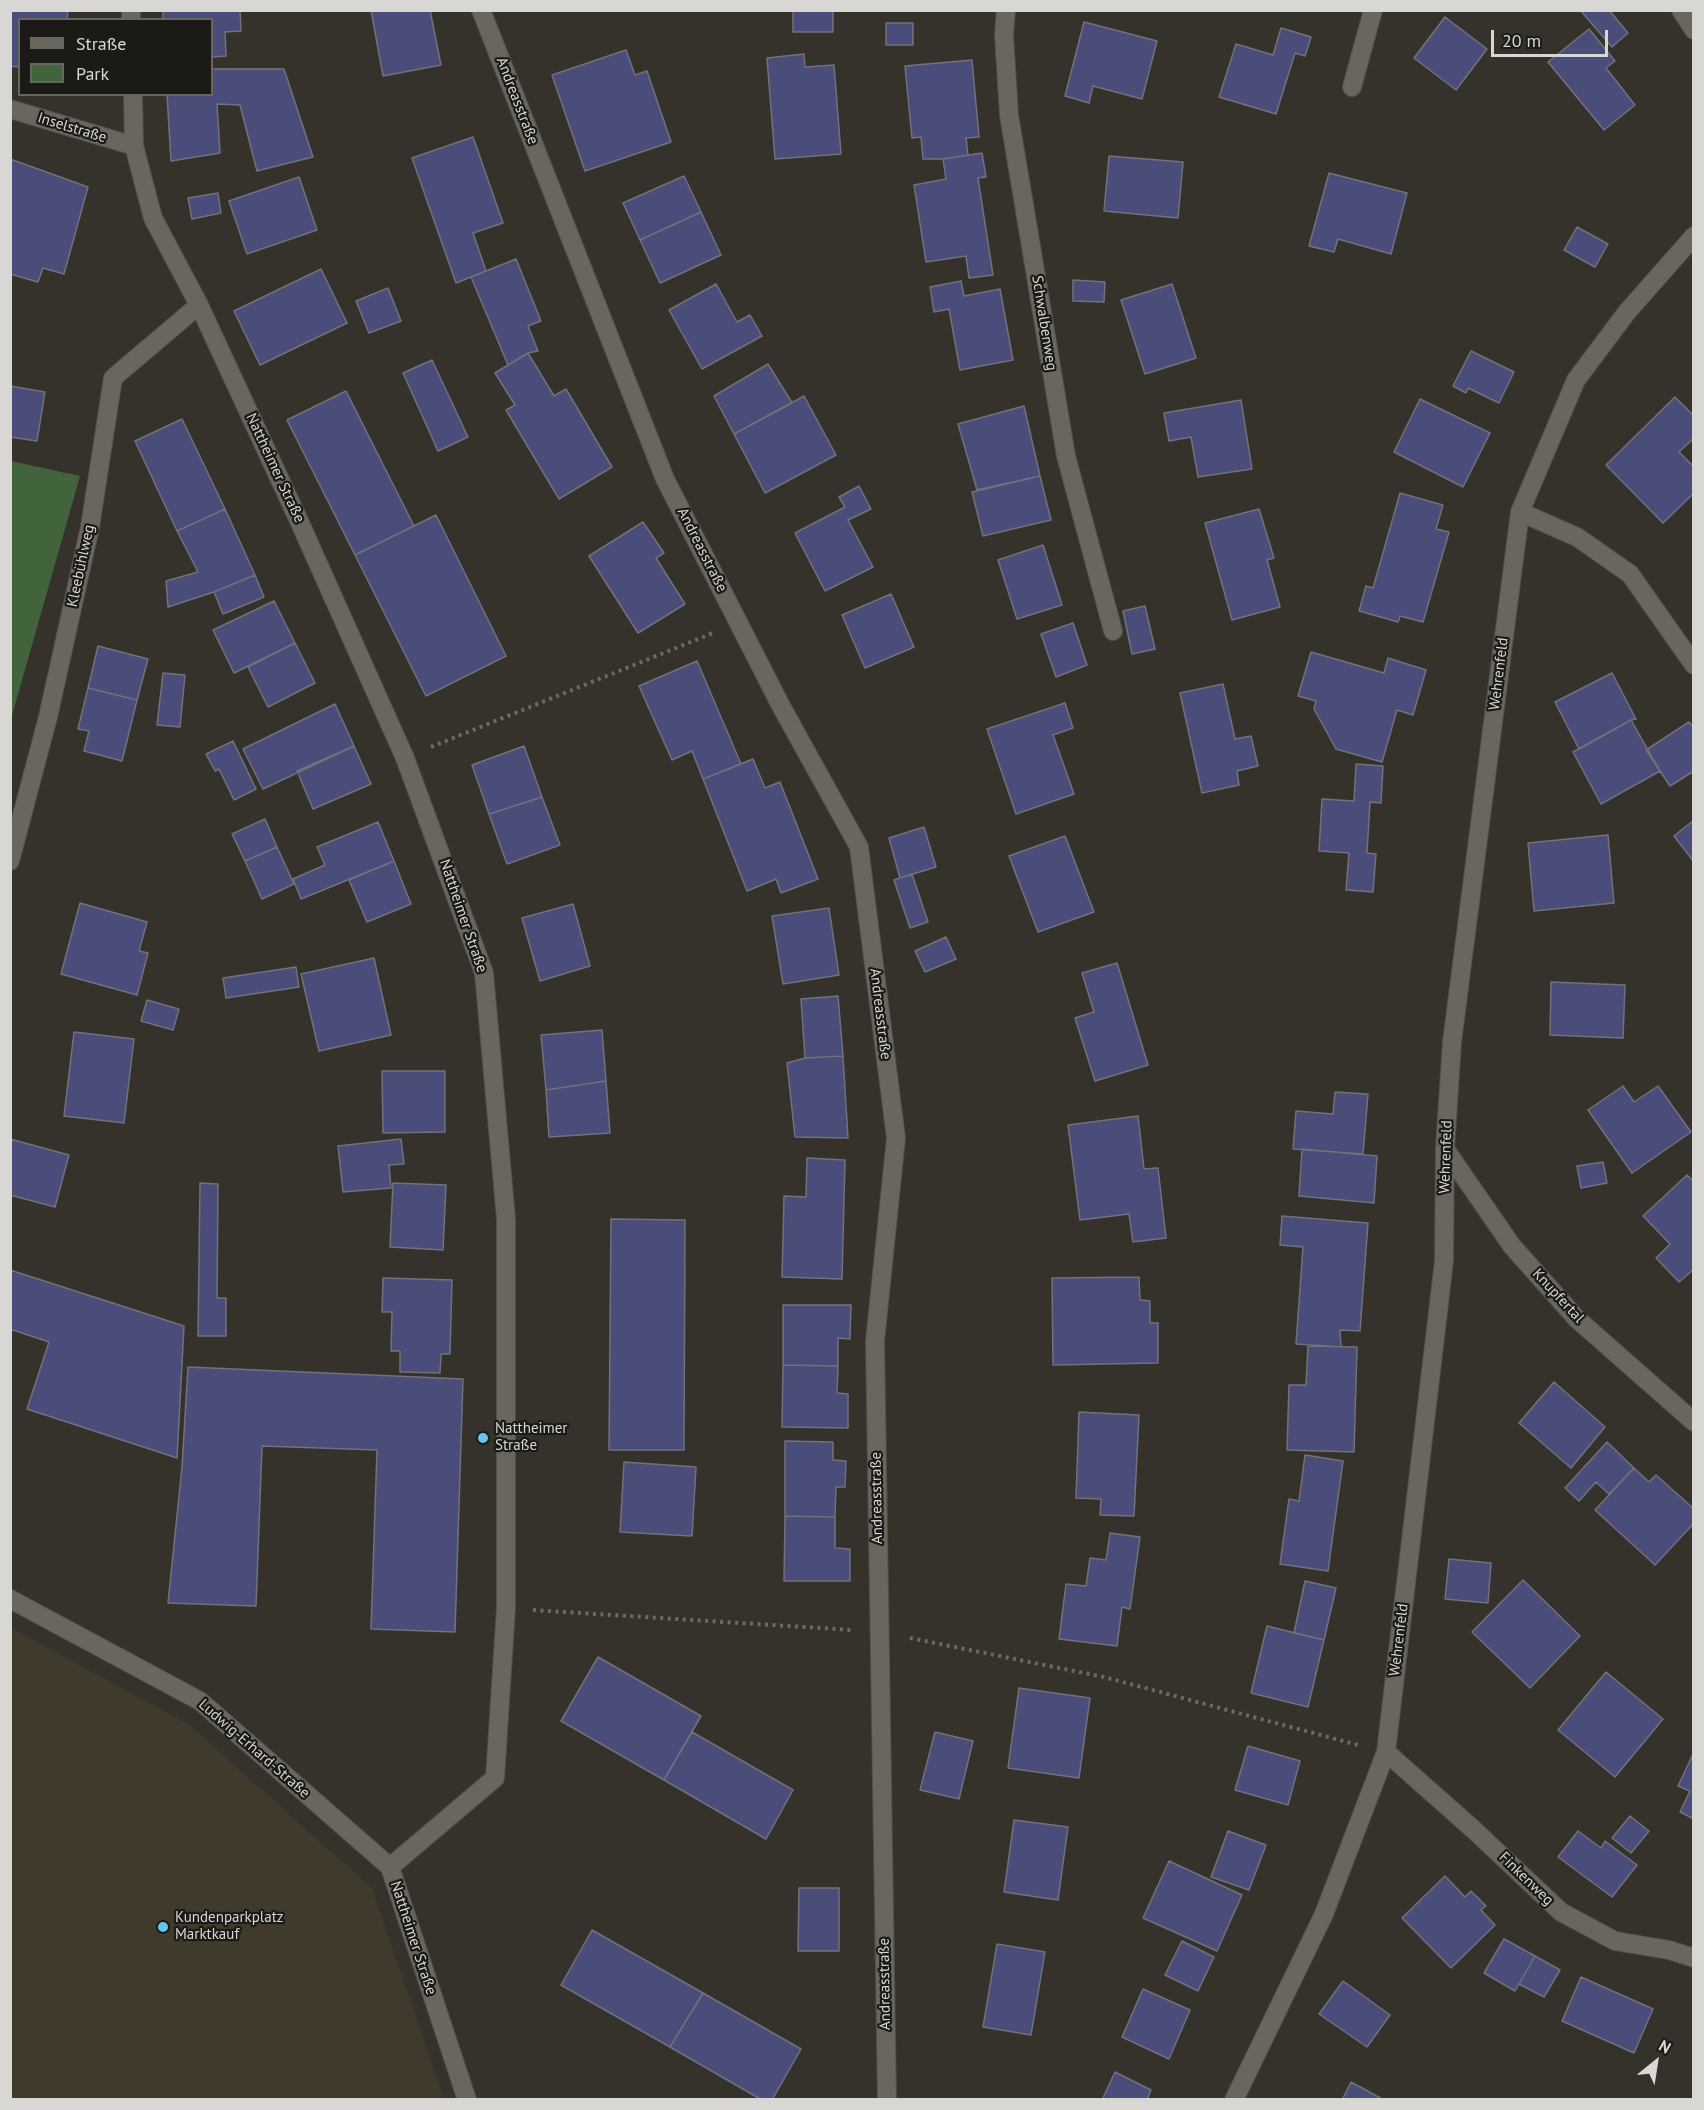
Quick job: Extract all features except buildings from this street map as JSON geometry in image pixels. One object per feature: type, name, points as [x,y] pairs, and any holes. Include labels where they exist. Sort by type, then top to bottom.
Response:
[{"type":"street","name":"Andreasstraße","points":[[482,10],[665,478],[781,706],[859,847],[896,1138],[875,1341],[887,2100]]},
{"type":"street","name":"Schwalbenweg","points":[[1006,10],[1009,115],[1066,456],[1113,631]]},
{"type":"street","points":[[1352,87],[1373,10]]},
{"type":"street","points":[[1681,10],[1694,30]]},
{"type":"street","name":"Nattheimer Straße","points":[[133,96],[134,146],[153,218],[199,304],[405,758],[484,972],[507,1219],[506,1608],[495,1778],[390,1867],[467,2100]]},
{"type":"street","name":"Inselstraße","points":[[10,109],[134,146]]},
{"type":"street","name":"Wehrenfeld","points":[[1234,2100],[1324,1914],[1386,1752],[1444,1261],[1445,1149],[1452,1042],[1520,512],[1576,380],[1627,312],[1694,236]]},
{"type":"street","name":"Kleebühlweg","points":[[10,861],[48,717],[90,527],[113,378],[199,304]]},
{"type":"street","points":[[1520,512],[1577,537],[1630,574],[1694,665]]},
{"type":"street","name":"Knupfertal","points":[[1445,1149],[1512,1246],[1577,1319],[1694,1422]]},
{"type":"street","name":"Ludwig-Erhard-Straße","points":[[10,1599],[200,1701],[390,1867]]},
{"type":"street","name":"Finkenweg","points":[[1386,1752],[1474,1830],[1561,1912],[1615,1941],[1669,1950],[1694,1958]]},
{"type":"path","points":[[405,758],[739,623]]},
{"type":"path","points":[[506,1608],[879,1632],[1104,1677],[1386,1752]]},
{"type":"shaded area","name":"Kundenparkplatz Marktkauf","points":[[11,1628],[188,1724],[372,1888],[444,2099],[11,2099]]},
{"type":"green space","points":[[10,461],[80,476],[11,719]]},
{"type":"place","name":"Nattheimer Straße","points":[[483,1438]]},
{"type":"place","name":"Kundenparkplatz Marktkauf","points":[[163,1927]]}]
